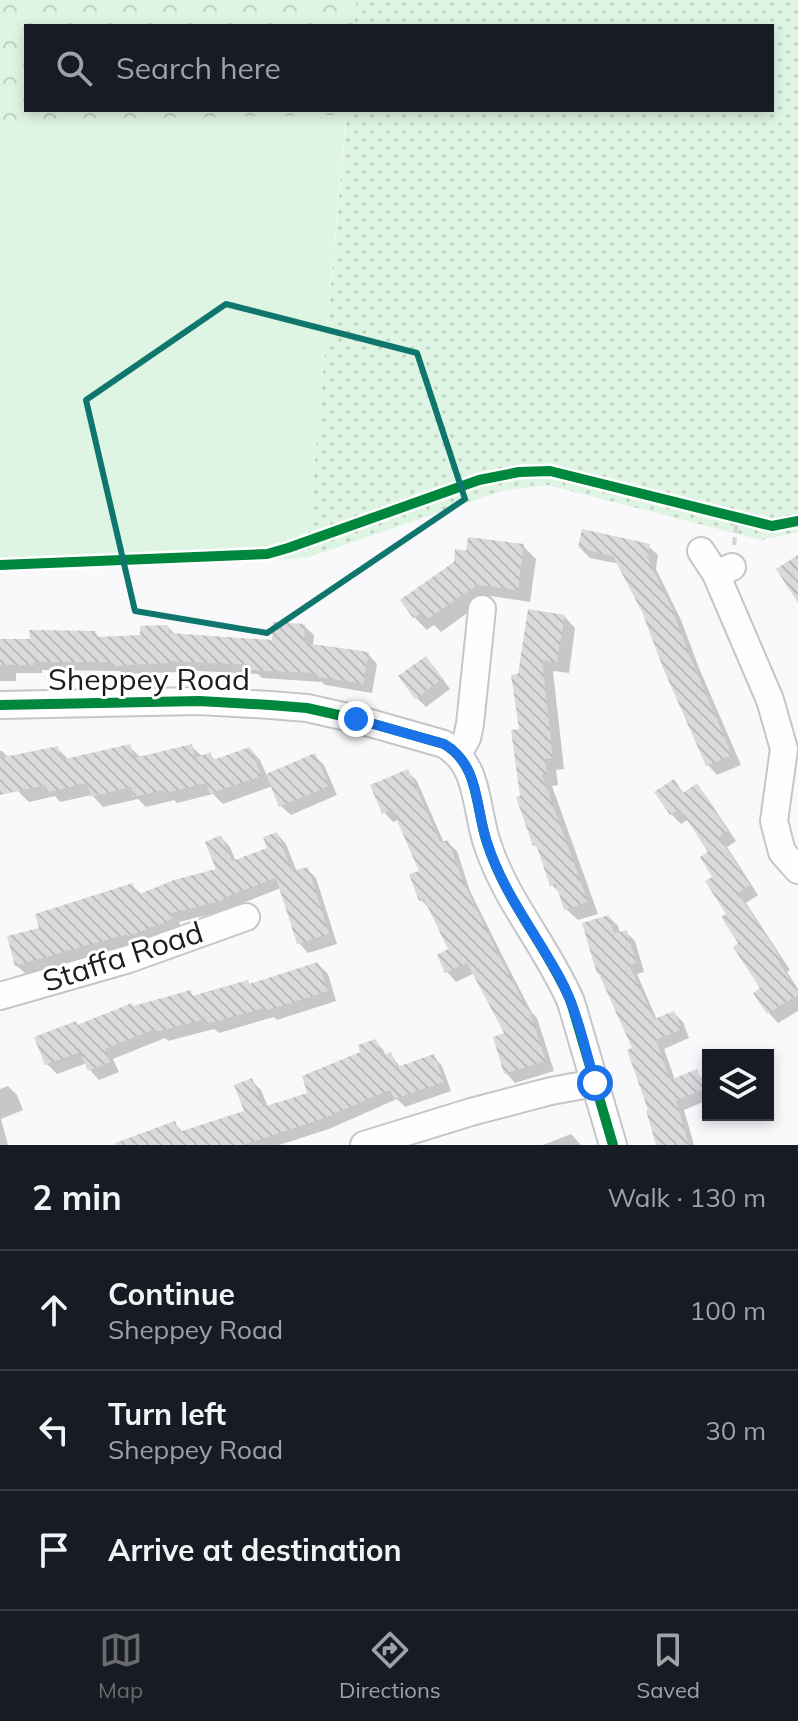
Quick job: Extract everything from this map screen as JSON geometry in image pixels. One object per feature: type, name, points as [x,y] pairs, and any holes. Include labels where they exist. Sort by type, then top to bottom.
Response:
[{"type":"street","points":[[701,551],[724,570],[770,700],[784,749],[774,821],[782,852],[798,870]]},
{"type":"street","points":[[482,609],[470,724],[467,738],[458,754],[474,782],[480,818],[494,865],[511,899],[562,981],[571,1002],[613,1145]]},
{"type":"street","name":"Sheppey Road","points":[[0,705],[231,701],[307,708],[444,744],[458,754]]},
{"type":"street","name":"Staffa Road","points":[[0,996],[129,959],[246,917]]},
{"type":"street","points":[[364,1145],[471,1112],[566,1087],[595,1083]]},
{"type":"highlighted area","points":[[226,304],[417,353],[465,499],[267,633],[135,611],[86,400]]},
{"type":"green space","points":[[0,0],[356,0],[354,24],[24,24],[24,112],[347,112],[346,115],[0,120]]},
{"type":"green space","points":[[356,0],[798,0],[798,532],[761,540],[548,485],[502,491],[306,558],[347,112],[774,112],[774,24],[354,24]]},
{"type":"green space","points":[[346,115],[306,558],[0,572],[0,120]]},
{"type":"building","points":[[582,529],[650,544],[647,557],[672,609],[732,755],[706,766],[642,612],[613,556],[578,548]]},
{"type":"building","points":[[468,537],[524,544],[518,590],[477,585],[426,620],[421,613],[413,618],[400,600],[454,562],[455,549],[466,551]]},
{"type":"building","points":[[798,555],[798,603],[776,569]]},
{"type":"building","points":[[528,609],[565,615],[557,663],[542,660],[553,758],[545,759],[547,774],[542,775],[588,902],[564,910],[556,884],[550,886],[536,844],[533,846],[516,797],[520,796],[511,730],[519,729],[511,675],[518,674]]},
{"type":"building","points":[[273,622],[305,624],[304,643],[369,652],[363,684],[313,676],[314,673],[251,670],[251,665],[170,661],[113,666],[112,662],[0,665],[0,639],[30,639],[29,630],[96,631],[96,637],[140,635],[140,626],[168,625],[169,633],[272,640]]},
{"type":"building","points":[[426,656],[442,679],[415,699],[398,676]]},
{"type":"building","points":[[130,744],[134,758],[192,744],[195,758],[211,752],[213,760],[250,747],[261,776],[210,794],[206,783],[133,797],[131,787],[91,797],[87,783],[48,792],[46,785],[0,795],[0,758],[58,746],[61,760]]},
{"type":"building","points":[[315,753],[329,786],[279,807],[266,774]]},
{"type":"building","points":[[408,769],[440,842],[448,840],[462,879],[496,950],[528,1007],[546,1061],[504,1074],[493,1037],[504,1033],[467,963],[445,973],[437,955],[448,949],[424,899],[419,901],[409,874],[419,871],[392,809],[382,814],[370,785]]},
{"type":"building","points":[[674,779],[683,793],[697,783],[728,831],[719,837],[750,885],[738,893],[782,960],[779,962],[798,992],[798,995],[767,1014],[753,993],[760,988],[733,947],[738,943],[721,917],[726,914],[705,881],[712,877],[700,857],[708,852],[680,809],[670,815],[654,792]]},
{"type":"building","points":[[277,832],[292,871],[308,867],[329,934],[297,944],[276,878],[224,900],[171,913],[173,919],[128,936],[15,966],[7,936],[39,928],[35,914],[133,883],[137,895],[174,880],[216,869],[205,842],[221,835],[232,861],[267,848],[263,837]]},
{"type":"building","points":[[609,915],[614,933],[627,930],[636,963],[629,965],[654,1019],[674,1011],[682,1029],[656,1040],[670,1080],[697,1069],[702,1082],[702,1090],[676,1101],[689,1145],[656,1145],[648,1110],[627,1050],[632,1048],[597,974],[582,923]]},
{"type":"building","points":[[318,962],[328,991],[265,1011],[264,1008],[207,1024],[206,1019],[156,1032],[155,1029],[105,1049],[110,1062],[88,1071],[80,1052],[45,1065],[34,1037],[76,1021],[77,1025],[132,1003],[133,1006],[191,990],[192,996],[248,980],[249,984]]},
{"type":"building","points":[[376,1039],[381,1056],[391,1052],[397,1067],[434,1054],[444,1082],[394,1099],[390,1090],[319,1120],[243,1145],[115,1145],[175,1121],[179,1132],[244,1111],[234,1085],[252,1078],[263,1107],[307,1093],[302,1076],[360,1052],[358,1045]]},
{"type":"cycle path","points":[[0,565],[267,554],[479,480],[519,472],[550,471],[772,526],[798,521]]},
{"type":"cycle path","points":[[0,705],[199,701],[307,708],[444,744],[456,753],[470,775],[495,864],[571,1002],[613,1145]]},
{"type":"route","points":[[356,719],[444,744],[465,762],[474,782],[480,818],[494,865],[511,899],[562,981],[595,1083]]}]
